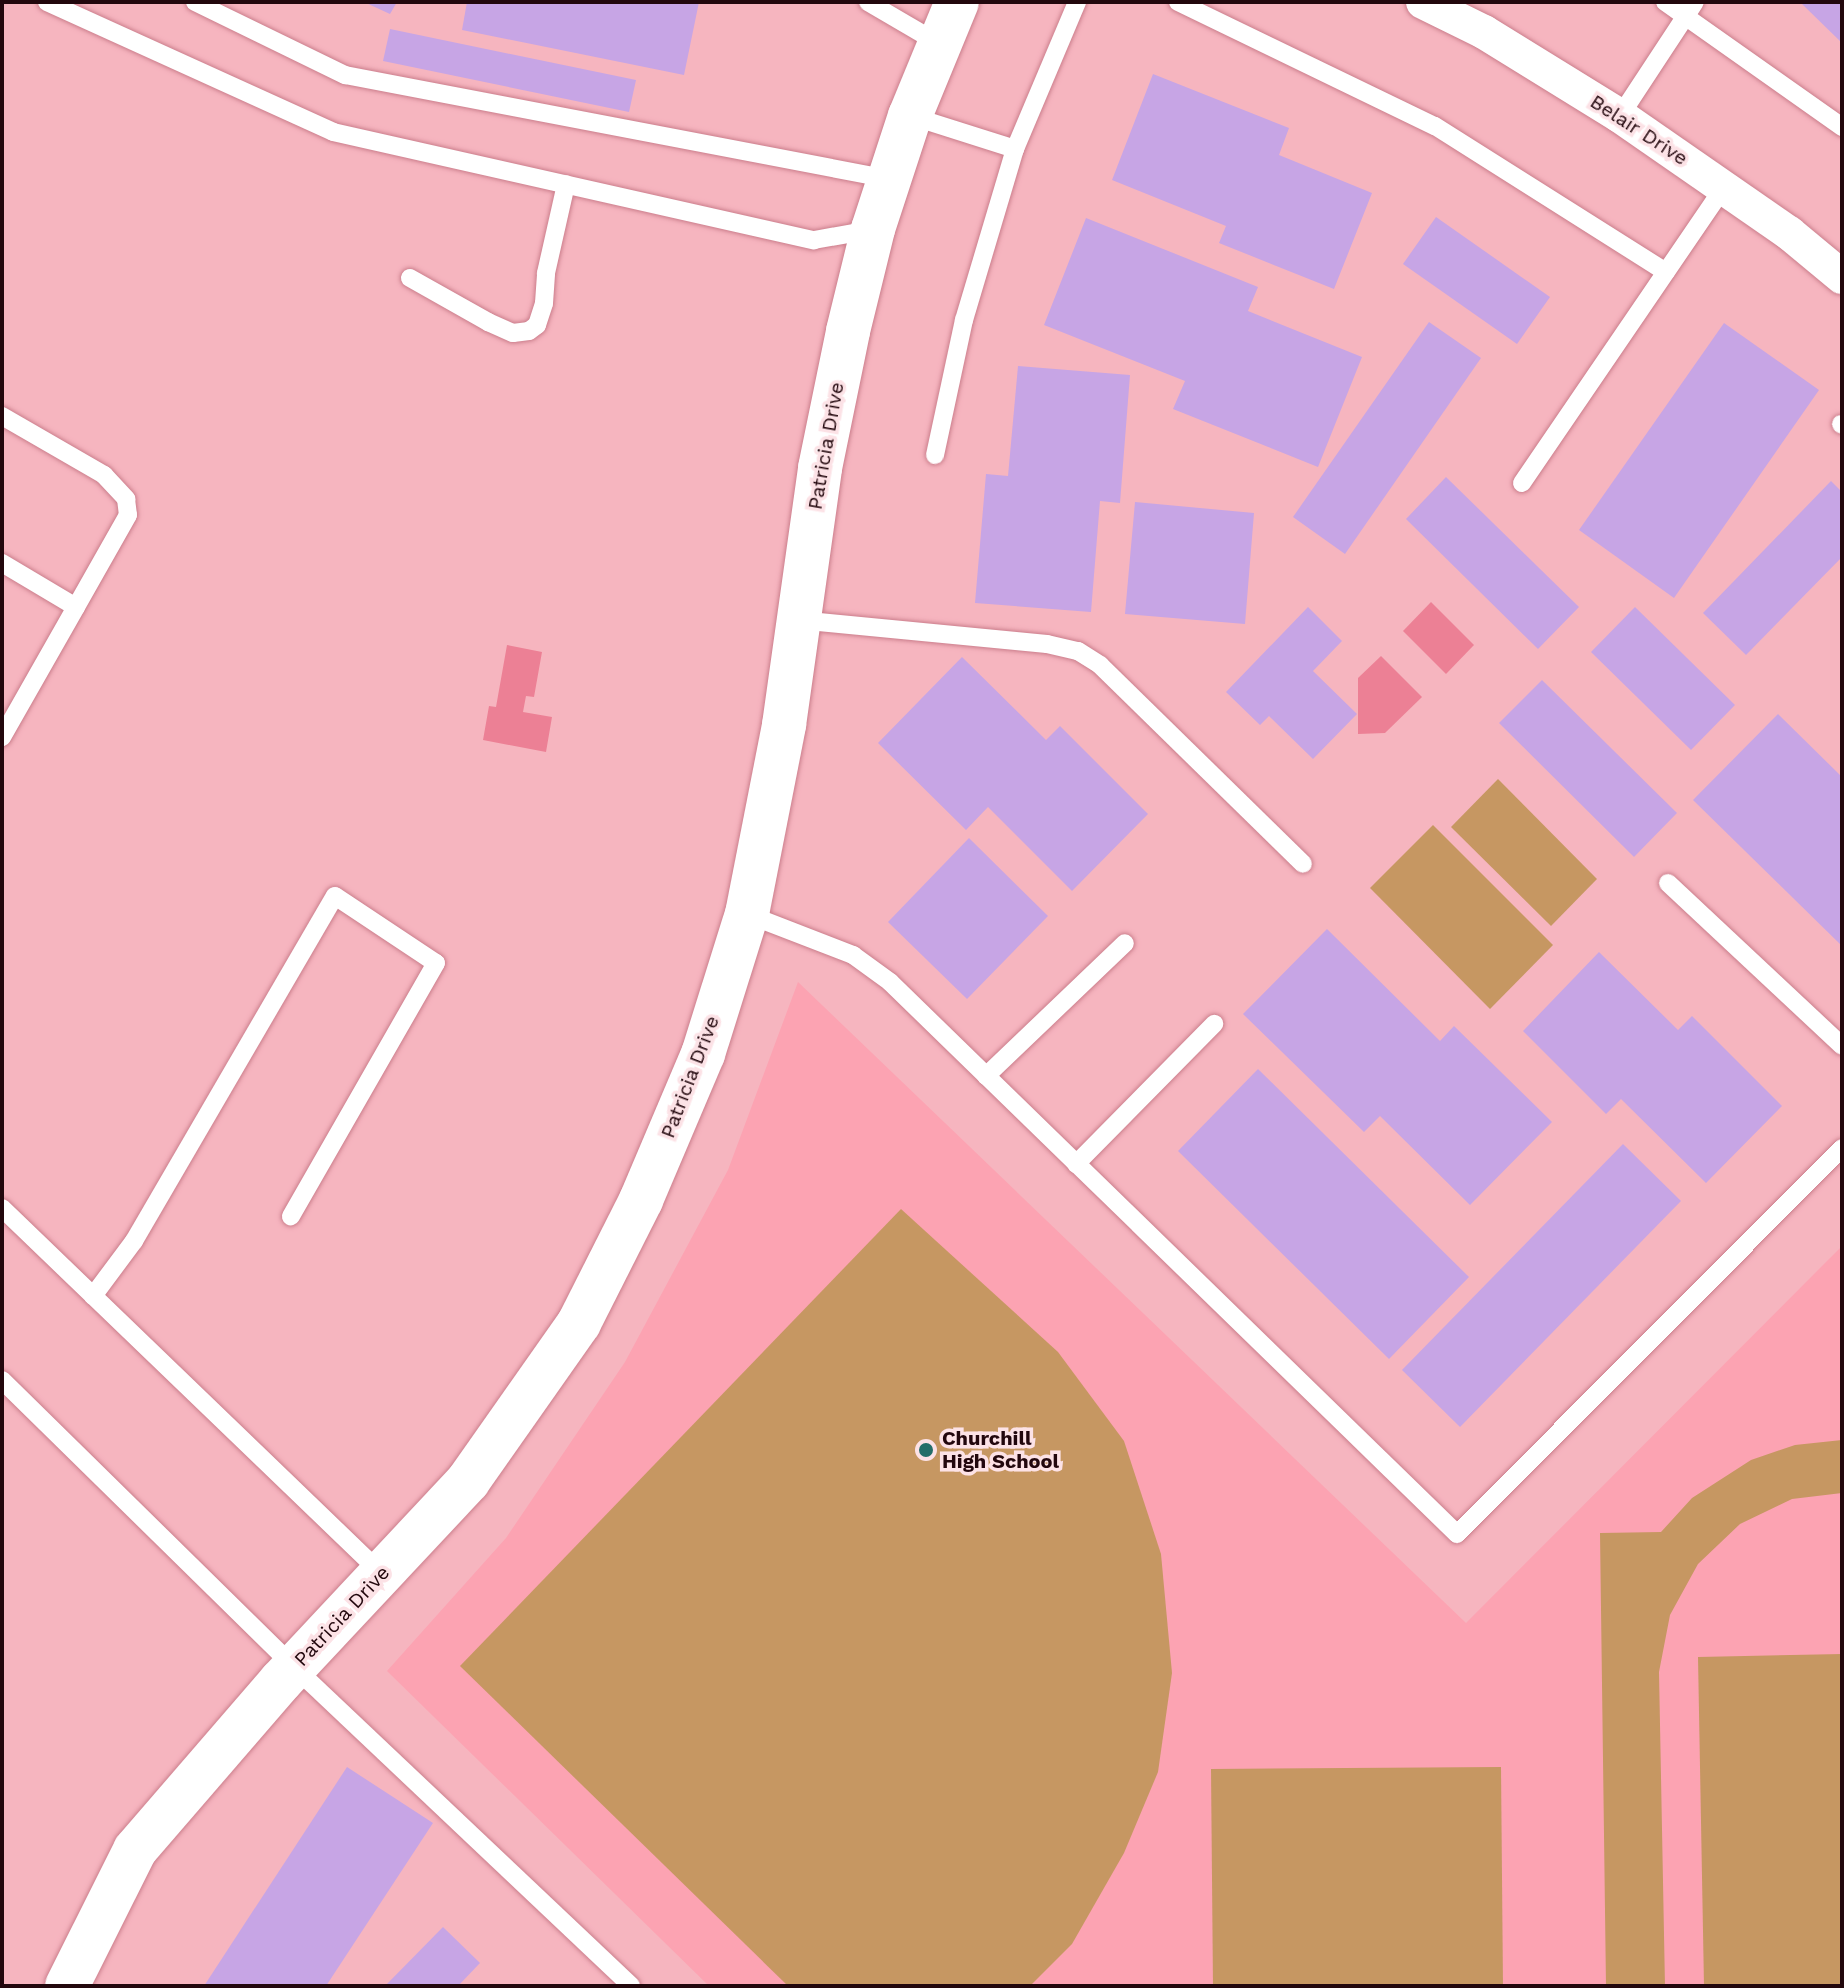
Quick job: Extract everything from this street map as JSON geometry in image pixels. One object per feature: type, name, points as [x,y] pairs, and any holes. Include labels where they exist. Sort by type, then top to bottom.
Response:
[{"type":"street","name":"Patricia Drive","points":[[67,1986],[135,1850],[294,1667],[468,1481],[579,1323],[641,1200],[703,1054],[747,914],[784,725],[820,468],[873,229],[910,116],[957,2]]},
{"type":"street","name":"Belair Drive","points":[[1423,2],[1484,32],[1620,116],[1789,233],[1842,277]]},
{"type":"lane","points":[[47,2],[333,132],[814,240],[873,229]]},
{"type":"lane","points":[[195,2],[345,75],[889,179]]},
{"type":"lane","points":[[868,2],[940,44]]},
{"type":"lane","points":[[935,455],[964,320],[1015,149],[1077,2]]},
{"type":"lane","points":[[1178,2],[1435,126],[1666,272]]},
{"type":"lane","points":[[1665,2],[1690,8],[1842,127]]},
{"type":"lane","points":[[1620,116],[1690,8]]},
{"type":"lane","points":[[910,116],[1015,149]]},
{"type":"lane","points":[[410,278],[488,322],[513,333],[529,331],[537,325],[544,303],[546,273],[566,184]]},
{"type":"lane","points":[[1522,483],[1724,187]]},
{"type":"lane","points":[[2,416],[104,475],[126,499],[128,515],[2,737]]},
{"type":"lane","points":[[2,563],[76,607]]},
{"type":"lane","points":[[798,620],[1047,644],[1078,651],[1100,665],[1303,864]]},
{"type":"lane","points":[[1668,883],[1842,1046]]},
{"type":"lane","points":[[93,1296],[134,1241],[335,896],[436,963],[291,1216]]},
{"type":"lane","points":[[747,914],[853,955],[890,982],[1457,1534],[1842,1148]]},
{"type":"lane","points":[[986,1076],[1125,943]]},
{"type":"lane","points":[[1076,1164],[1214,1024]]},
{"type":"lane","points":[[2,1208],[381,1573]]},
{"type":"lane","points":[[2,1380],[294,1667],[631,1986]]},
{"type":"shaded area","points":[[1431,602],[1474,645],[1446,674],[1403,631]]},
{"type":"shaded area","points":[[507,645],[542,652],[534,697],[526,696],[523,712],[552,717],[546,752],[483,740],[489,706],[496,707]]},
{"type":"shaded area","points":[[1381,656],[1422,697],[1385,733],[1358,734],[1358,678]]},
{"type":"shaded area","points":[[1498,779],[1597,879],[1551,926],[1451,827]]},
{"type":"shaded area","points":[[1433,825],[1553,945],[1490,1009],[1370,888]]},
{"type":"shaded area","name":"Churchill High School","points":[[798,982],[1466,1623],[1842,1246],[1842,1986],[709,1986],[387,1671],[506,1538],[625,1362],[728,1170]]},
{"type":"shaded area","points":[[901,1209],[1058,1352],[1124,1441],[1161,1554],[1172,1673],[1158,1772],[1124,1853],[1072,1944],[1030,1986],[788,1986],[460,1666]]},
{"type":"shaded area","points":[[1842,1440],[1842,1493],[1792,1499],[1740,1524],[1698,1564],[1670,1615],[1659,1672],[1665,1986],[1606,1986],[1600,1533],[1661,1532],[1692,1498],[1751,1460],[1795,1445]]},
{"type":"shaded area","points":[[1842,1654],[1842,1986],[1704,1986],[1698,1657]]},
{"type":"shaded area","points":[[1501,1767],[1503,1986],[1213,1986],[1211,1769]]},
{"type":"building","points":[[364,2],[397,2],[390,14]]},
{"type":"building","points":[[467,2],[699,2],[684,75],[462,30]]},
{"type":"building","points":[[1842,2],[1842,43],[1802,4]]},
{"type":"building","points":[[390,29],[636,80],[629,112],[383,61]]},
{"type":"building","points":[[1153,74],[1289,128],[1279,155],[1372,193],[1334,289],[1219,243],[1226,226],[1112,180]]},
{"type":"building","points":[[1436,217],[1550,297],[1517,344],[1403,264]]},
{"type":"building","points":[[1086,218],[1258,287],[1248,311],[1362,357],[1318,467],[1173,409],[1185,381],[1044,325]]},
{"type":"building","points":[[1429,322],[1481,358],[1345,554],[1293,517]]},
{"type":"building","points":[[1724,323],[1819,390],[1674,598],[1579,530]]},
{"type":"building","points":[[1018,366],[1130,375],[1120,503],[1100,501],[1091,612],[975,603],[986,474],[1008,476]]},
{"type":"building","points":[[1446,477],[1579,607],[1538,649],[1406,519]]},
{"type":"building","points":[[1831,481],[1842,492],[1842,557],[1746,655],[1703,613]]},
{"type":"building","points":[[1135,502],[1254,513],[1245,624],[1125,614]]},
{"type":"building","points":[[1308,607],[1342,641],[1313,671],[1357,714],[1313,759],[1269,716],[1260,725],[1226,692]]},
{"type":"building","points":[[1635,607],[1735,705],[1691,750],[1591,652]]},
{"type":"building","points":[[962,657],[1046,740],[1060,726],[1148,814],[1072,891],[988,807],[966,830],[878,743]]},
{"type":"building","points":[[1542,680],[1677,813],[1634,857],[1499,723]]},
{"type":"building","points":[[1778,714],[1842,777],[1842,946],[1693,800]]},
{"type":"building","points":[[969,838],[1048,916],[967,999],[888,922]]},
{"type":"building","points":[[1327,929],[1440,1041],[1454,1026],[1552,1122],[1470,1205],[1380,1116],[1364,1132],[1243,1014]]},
{"type":"building","points":[[1599,952],[1678,1030],[1692,1016],[1782,1106],[1706,1183],[1621,1099],[1606,1114],[1523,1031]]},
{"type":"building","points":[[1258,1069],[1469,1277],[1389,1359],[1178,1151]]},
{"type":"building","points":[[1623,1144],[1681,1201],[1460,1427],[1402,1370]]},
{"type":"building","points":[[347,1767],[433,1823],[326,1986],[204,1986]]},
{"type":"building","points":[[443,1927],[480,1963],[458,1986],[385,1986]]},
{"type":"place","name":"Churchill High School","points":[[926,1450]]}]
